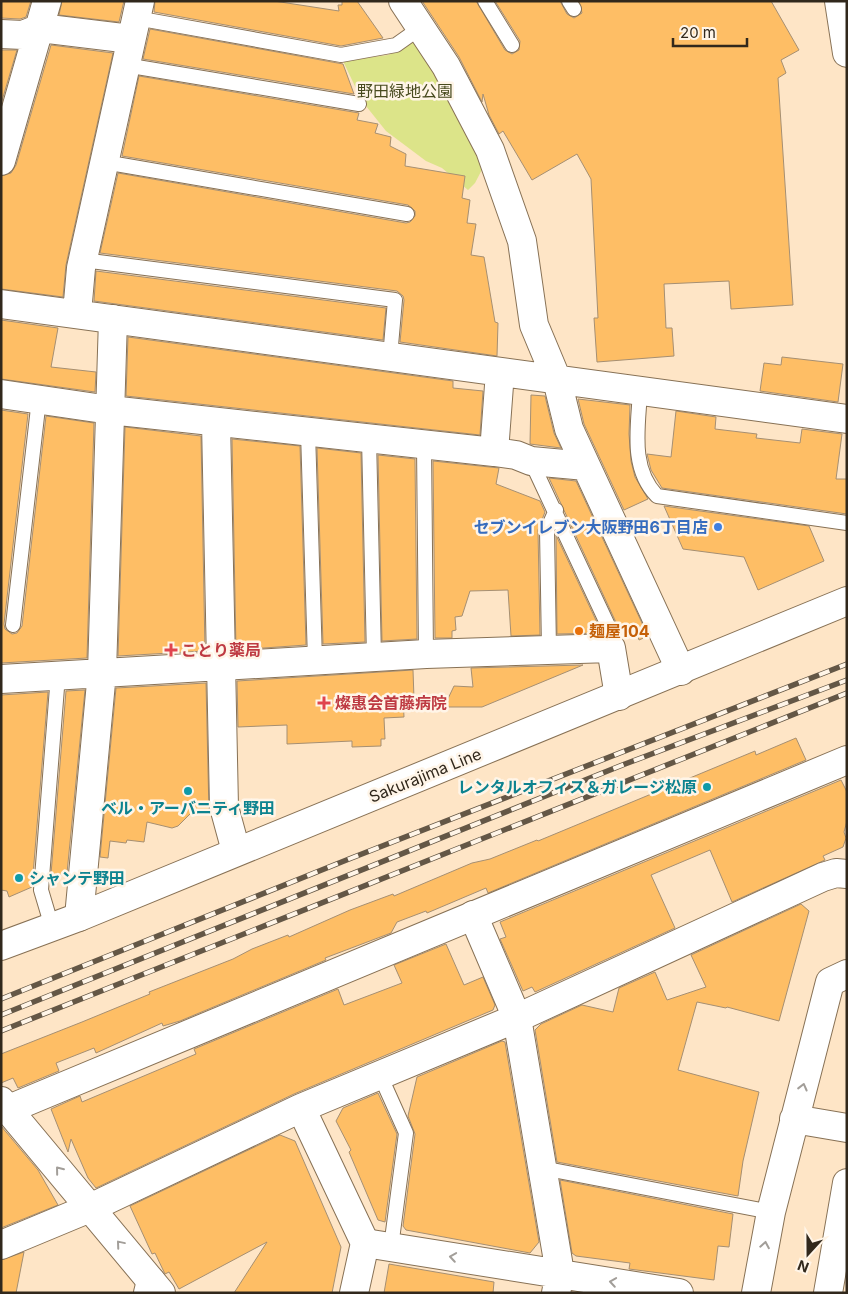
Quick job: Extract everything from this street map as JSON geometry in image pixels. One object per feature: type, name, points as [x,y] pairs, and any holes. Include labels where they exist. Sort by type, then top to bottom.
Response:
[{"type":"street","points":[[1,161],[47,1]]},
{"type":"street","points":[[403,1],[446,66],[469,108],[502,183],[522,241],[534,325],[558,380],[569,429],[681,671]]},
{"type":"street","points":[[839,1],[847,54]]},
{"type":"street","points":[[1,34],[23,35],[40,28],[136,19],[83,260],[77,313]]},
{"type":"street","points":[[1,304],[847,419]]},
{"type":"street","points":[[79,917],[102,672],[113,319]]},
{"type":"street","points":[[494,452],[500,372]]},
{"type":"street","points":[[1,394],[110,410],[516,454],[531,461],[586,466]]},
{"type":"street","points":[[216,422],[224,808],[236,851]]},
{"type":"street","name":"Sakurajima Line","points":[[1,946],[79,917],[236,851],[681,671],[847,601]]},
{"type":"street","points":[[1,679],[426,654],[612,648],[619,696]]},
{"type":"street","points":[[153,1289],[90,1208],[4,1108],[847,760]]},
{"type":"street","points":[[1,1245],[90,1208],[301,1108],[517,1018],[823,877],[836,873],[847,874]]},
{"type":"street","points":[[473,915],[517,1018],[542,1168],[558,1283]]},
{"type":"street","points":[[756,1293],[771,1212],[830,982],[847,974]]},
{"type":"street","points":[[301,1108],[365,1243],[354,1293]]},
{"type":"street","points":[[794,1119],[847,1128]]},
{"type":"street","points":[[828,1293],[847,1183]]},
{"type":"street","points":[[365,1243],[558,1283],[679,1293]]},
{"type":"lane","points":[[485,1],[512,45]]},
{"type":"lane","points":[[136,19],[341,55],[396,45],[420,28]]},
{"type":"lane","points":[[125,65],[359,104]]},
{"type":"lane","points":[[104,162],[408,214]]},
{"type":"lane","points":[[83,260],[395,300],[390,357]]},
{"type":"lane","points":[[640,392],[636,451],[647,486],[657,496],[847,523]]},
{"type":"lane","points":[[13,625],[39,400]]},
{"type":"lane","points":[[308,432],[315,660]]},
{"type":"lane","points":[[369,438],[374,657]]},
{"type":"lane","points":[[424,444],[426,654]]},
{"type":"lane","points":[[531,461],[556,510],[612,634],[612,648]]},
{"type":"lane","points":[[549,650],[547,530],[556,510]]},
{"type":"lane","points":[[52,927],[41,890],[58,675]]},
{"type":"lane","points":[[380,1075],[406,1133],[391,1247]]},
{"type":"lane","points":[[542,1168],[771,1212]]},
{"type":"green space","name":"野田緑地公園","points":[[420,38],[487,160],[475,183],[468,190],[442,168],[426,161],[386,131],[362,101],[343,61],[388,55]]},
{"type":"building","points":[[1,1],[31,1],[26,17],[20,19],[1,18]]},
{"type":"building","points":[[62,1],[124,1],[119,22],[59,15]]},
{"type":"building","points":[[155,1],[274,1],[339,11],[338,5],[342,5],[342,1],[357,1],[383,38],[341,46],[154,12]]},
{"type":"building","points":[[422,1],[476,1],[505,50],[512,54],[519,50],[520,41],[495,1],[560,1],[567,14],[574,18],[582,13],[579,1],[771,1],[799,50],[781,60],[786,73],[778,78],[793,305],[731,309],[729,281],[664,284],[666,328],[672,328],[674,356],[597,362],[594,318],[598,318],[591,179],[577,154],[532,180],[503,131],[499,134],[489,115],[483,94],[482,102],[459,57]]},
{"type":"building","points":[[150,29],[343,64],[354,94],[143,59]]},
{"type":"building","points":[[51,45],[113,53],[66,265],[63,297],[1,289],[1,176],[11,173],[16,165]]},
{"type":"building","points":[[1,50],[17,50],[1,104]]},
{"type":"building","points":[[139,76],[359,113],[357,120],[378,124],[375,133],[391,137],[390,146],[406,154],[405,166],[465,176],[462,198],[470,200],[467,223],[476,224],[471,255],[484,257],[495,322],[498,323],[497,356],[400,342],[404,300],[403,296],[397,291],[100,253],[118,173],[406,223],[410,222],[415,216],[415,211],[408,205],[122,156]]},
{"type":"building","points":[[96,271],[386,308],[383,340],[94,301]]},
{"type":"building","points":[[1,320],[58,328],[51,367],[96,372],[95,392],[1,379]]},
{"type":"building","points":[[128,337],[453,381],[453,388],[483,391],[480,435],[126,396]]},
{"type":"building","points":[[782,357],[843,364],[838,402],[760,391],[764,363],[781,365]]},
{"type":"building","points":[[531,395],[545,396],[554,433],[561,448],[530,444]]},
{"type":"building","points":[[578,399],[630,405],[629,434],[631,461],[635,477],[648,499],[624,510],[584,424]]},
{"type":"building","points":[[1,410],[28,414],[4,624],[5,629],[12,634],[17,633],[22,626],[46,416],[94,423],[87,658],[1,663]]},
{"type":"building","points":[[676,411],[716,417],[715,429],[757,434],[756,438],[800,443],[802,429],[842,434],[836,479],[847,479],[847,514],[662,488],[651,470],[647,454],[671,457]]},
{"type":"building","points":[[125,427],[201,436],[205,651],[118,656]]},
{"type":"building","points":[[232,439],[300,446],[306,645],[236,650]]},
{"type":"building","points":[[317,448],[361,453],[365,642],[323,644]]},
{"type":"building","points":[[378,455],[415,459],[417,639],[382,641]]},
{"type":"building","points":[[433,461],[499,468],[496,484],[540,501],[545,512],[538,530],[540,635],[511,636],[508,590],[470,591],[462,616],[455,617],[456,630],[452,631],[452,638],[435,638]]},
{"type":"building","points":[[549,478],[576,481],[648,636],[639,640],[634,624],[620,631]]},
{"type":"building","points":[[664,506],[809,526],[824,561],[758,590],[744,557],[683,549]]},
{"type":"building","points":[[556,535],[602,633],[557,634]]},
{"type":"building","points":[[583,665],[482,707],[444,707],[454,686],[473,687],[471,668]]},
{"type":"building","points":[[413,670],[414,699],[403,699],[404,717],[384,718],[385,739],[381,739],[381,746],[352,747],[352,741],[287,744],[287,725],[238,727],[237,681]]},
{"type":"building","points":[[206,683],[209,813],[191,813],[178,826],[172,828],[147,822],[144,842],[127,840],[126,843],[110,841],[108,858],[100,857],[116,688]]},
{"type":"building","points":[[85,690],[67,873],[66,875],[51,874],[66,691]]},
{"type":"building","points":[[48,692],[32,887],[9,897],[7,891],[1,890],[1,695]]},
{"type":"building","points":[[796,738],[806,760],[488,893],[486,888],[427,913],[426,911],[397,922],[391,933],[325,958],[326,960],[180,1021],[163,1026],[162,1023],[96,1053],[94,1048],[56,1063],[59,1071],[18,1088],[13,1078],[1,1083],[1,1054],[150,994],[149,992],[233,959],[252,949],[288,935],[289,937],[350,910],[393,894],[394,896],[472,863],[490,859],[538,841],[755,751],[756,755]]},
{"type":"building","points":[[841,780],[847,792],[847,821],[844,832],[846,838],[843,847],[823,856],[825,860],[732,902],[710,850],[651,875],[675,928],[535,992],[532,987],[523,991],[500,939],[506,937],[500,922]]},
{"type":"building","points":[[801,904],[809,911],[779,1021],[727,1007],[697,1002],[678,1070],[759,1092],[743,1161],[738,1196],[557,1162],[535,1030],[541,1024],[582,1005],[613,1012],[619,988],[655,972],[667,1000],[706,987],[691,955]]},
{"type":"building","points":[[446,944],[464,985],[483,977],[495,1005],[493,1010],[294,1094],[96,1188],[88,1178],[71,1139],[68,1152],[51,1109],[80,1096],[82,1102],[196,1054],[194,1049],[338,989],[344,1005],[402,983],[394,965]]},
{"type":"building","points":[[502,1041],[505,1042],[539,1242],[530,1253],[406,1230],[403,1226],[415,1134],[408,1116],[417,1077]]},
{"type":"building","points":[[378,1093],[397,1134],[385,1222],[378,1220],[349,1152],[351,1150],[336,1121],[343,1108]]},
{"type":"building","points":[[1,1126],[38,1170],[58,1205],[1,1228]]},
{"type":"building","points":[[280,1135],[295,1141],[341,1247],[332,1293],[234,1293],[267,1242],[179,1289],[169,1272],[165,1274],[155,1253],[152,1254],[130,1206]]},
{"type":"building","points":[[560,1180],[733,1214],[729,1247],[718,1246],[714,1280],[629,1269],[630,1263],[576,1256],[572,1253]]},
{"type":"building","points":[[24,1252],[16,1293],[1,1293],[1,1260]]},
{"type":"building","points":[[389,1264],[494,1282],[493,1293],[384,1293]]},
{"type":"railway","points":[[1,999],[349,859],[847,664]]},
{"type":"railway","points":[[1,1015],[625,764],[847,680]]},
{"type":"railway","points":[[1,1031],[847,693]]},
{"type":"place","name":"セブンイレブン大阪野田6丁目店","points":[[718,527]]},
{"type":"place","name":"麺屋104","points":[[579,631]]},
{"type":"place","name":"ことり薬局","points":[[171,650]]},
{"type":"place","name":"燦惠会首藤病院","points":[[324,703]]},
{"type":"place","name":"レンタルオフィス＆ガレージ松原","points":[[707,787]]},
{"type":"place","name":"ベル・アーバニティ野田","points":[[188,791]]},
{"type":"place","name":"シャンテ野田","points":[[19,878]]}]
